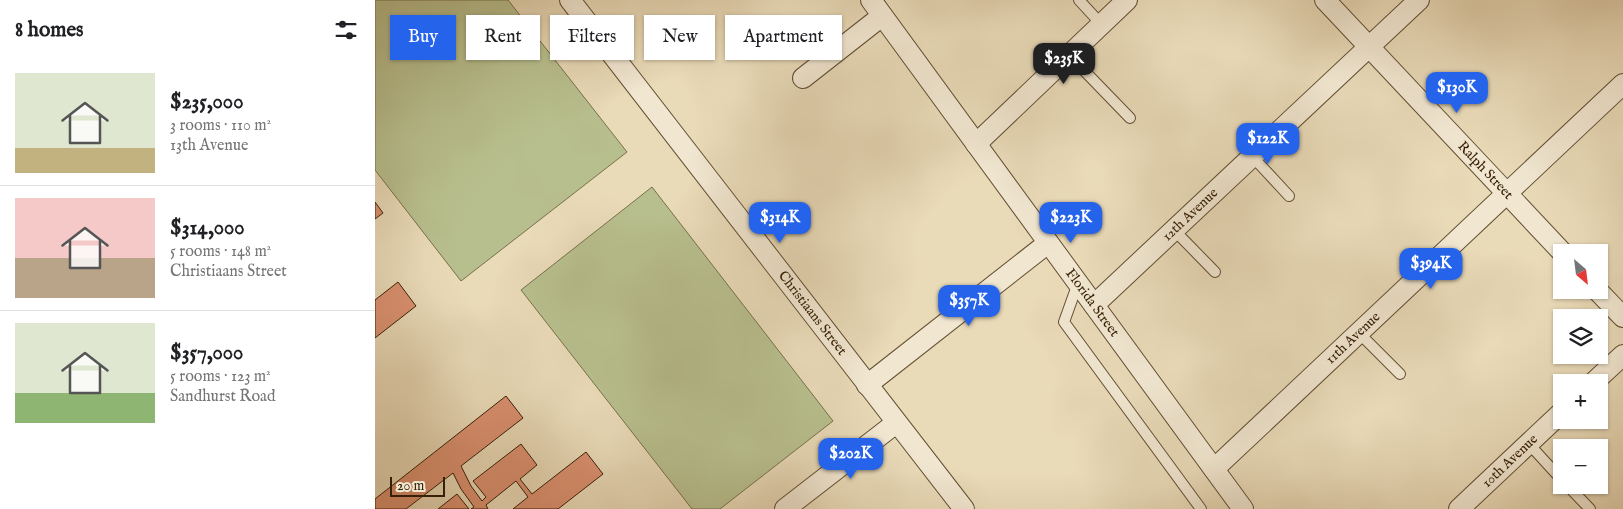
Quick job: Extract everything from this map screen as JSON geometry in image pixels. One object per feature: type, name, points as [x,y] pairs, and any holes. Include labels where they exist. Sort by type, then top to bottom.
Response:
[{"type":"street","name":"Christiaans Street","points":[[570,0],[964,509]]},
{"type":"street","points":[[976,144],[1127,0]]},
{"type":"street","name":"Ralph Street","points":[[1325,0],[1554,244]]},
{"type":"street","name":"12th Avenue","points":[[1094,305],[1419,0]]},
{"type":"street","points":[[803,78],[877,8]]},
{"type":"street","name":"Florida Street","points":[[877,8],[1243,509]]},
{"type":"street","name":"11th Avenue","points":[[1214,469],[1623,84]]},
{"type":"street","points":[[867,385],[1048,243]]},
{"type":"street","points":[[1606,299],[1623,317]]},
{"type":"street","points":[[1603,374],[1623,355]]},
{"type":"street","name":"10th Avenue","points":[[1459,509],[1553,421]]},
{"type":"street","points":[[785,509],[896,423]]},
{"type":"lane","points":[[1079,0],[1102,24]]},
{"type":"lane","points":[[1069,55],[1130,118]]},
{"type":"lane","points":[[1252,156],[1289,196]]},
{"type":"lane","points":[[1174,230],[1215,272]]},
{"type":"lane","points":[[1078,283],[1064,322],[1201,509]]},
{"type":"lane","points":[[1359,333],[1400,374]]},
{"type":"lane","points":[[1529,444],[1553,470]]},
{"type":"lane","points":[[1576,494],[1590,509]]},
{"type":"green space","points":[[375,0],[508,0],[520,15],[466,15],[466,60],[540,60],[540,41],[550,54],[550,60],[555,60],[627,152],[461,281],[375,170]]},
{"type":"green space","points":[[652,187],[833,421],[720,509],[692,509],[521,290]]},
{"type":"building","points":[[375,202],[383,213],[375,219]]},
{"type":"building","points":[[398,282],[416,306],[375,338],[375,300]]},
{"type":"building","points":[[506,396],[523,418],[461,466],[471,486],[482,501],[486,497],[473,481],[521,444],[537,465],[520,479],[532,494],[586,452],[603,474],[558,509],[513,509],[528,497],[516,481],[486,505],[488,509],[471,509],[474,507],[461,489],[453,473],[406,509],[375,509],[375,499]]},
{"type":"building","points":[[457,494],[469,509],[438,509]]}]
